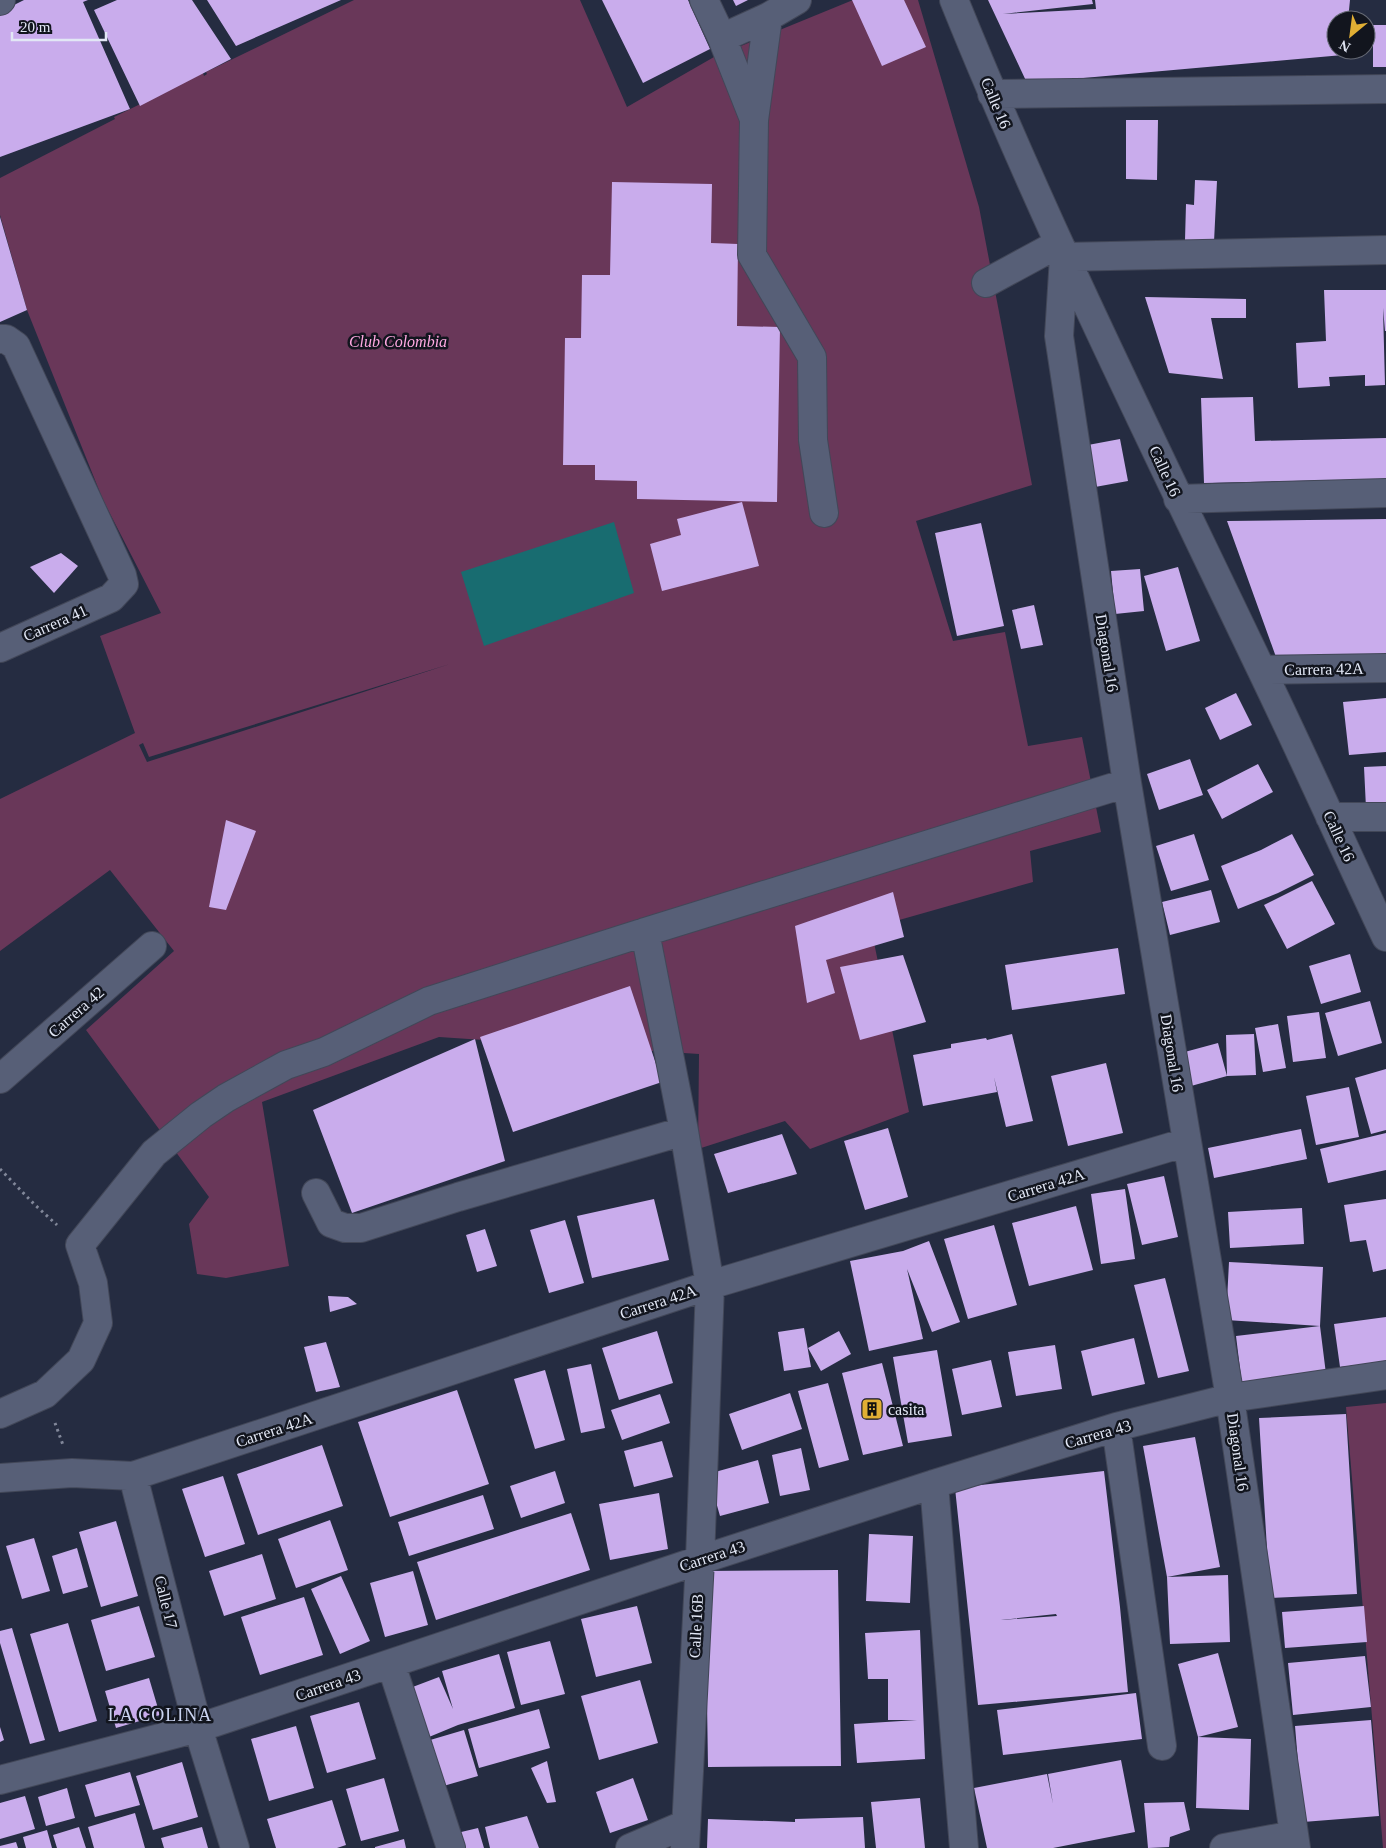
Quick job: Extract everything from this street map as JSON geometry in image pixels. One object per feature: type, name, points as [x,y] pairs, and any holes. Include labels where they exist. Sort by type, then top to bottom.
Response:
[{"type":"street","points":[[704,0],[722,38],[754,120]]},
{"type":"street","points":[[722,38],[768,17],[797,0]]},
{"type":"street","name":"Calle 16","points":[[954,0],[992,94],[1061,251],[1262,670],[1386,937]]},
{"type":"street","points":[[768,17],[754,120],[752,255],[812,357],[813,440],[824,513]]},
{"type":"street","points":[[992,94],[1386,89]]},
{"type":"street","points":[[986,283],[1061,251],[1386,250]]},
{"type":"street","name":"Diagonal 16","points":[[1061,251],[1059,336],[1127,783],[1230,1398],[1295,1841]]},
{"type":"street","name":"Carrera 41","points":[[0,648],[111,598],[124,584],[122,575],[16,346],[3,339]]},
{"type":"street","points":[[1178,498],[1386,493]]},
{"type":"street","name":"Carrera 42A","points":[[1262,670],[1386,668]]},
{"type":"street","points":[[0,1414],[45,1394],[81,1360],[98,1323],[94,1283],[80,1245],[154,1153],[201,1114],[226,1098],[286,1065],[324,1052],[429,1001],[1127,783]]},
{"type":"street","points":[[1330,817],[1386,817]]},
{"type":"street","name":"Calle 16B","points":[[646,932],[684,1132],[710,1285],[700,1560],[686,1836]]},
{"type":"street","name":"Carrera 42","points":[[0,1080],[152,946]]},
{"type":"street","points":[[316,1193],[331,1224],[345,1228],[361,1228],[458,1197],[684,1132]]},
{"type":"street","name":"Carrera 42A","points":[[133,1476],[710,1285],[1187,1142]]},
{"type":"street","name":"Carrera 43","points":[[0,1780],[198,1728],[700,1560],[1116,1427],[1230,1398],[1386,1375]]},
{"type":"street","points":[[1116,1427],[1162,1746]]},
{"type":"street","points":[[0,1478],[72,1473],[133,1476]]},
{"type":"street","name":"Calle 17","points":[[133,1476],[198,1728],[235,1848]]},
{"type":"street","points":[[934,1484],[964,1848]]},
{"type":"street","points":[[391,1664],[451,1848]]},
{"type":"street","points":[[630,1848],[686,1836]]},
{"type":"street","points":[[1224,1848],[1295,1841]]},
{"type":"path","points":[[0,1169],[35,1205],[80,1245]]},
{"type":"path","points":[[45,1394],[72,1473]]},
{"type":"green space","name":"Club Colombia","points":[[354,0],[580,0],[627,107],[714,57],[853,0],[918,0],[979,207],[1032,485],[916,521],[953,641],[1005,632],[1028,746],[1082,737],[1101,832],[1030,851],[1033,882],[871,928],[909,1112],[810,1149],[785,1121],[698,1149],[699,1054],[439,1037],[262,1102],[289,1266],[226,1278],[197,1274],[189,1224],[209,1197],[86,1030],[174,951],[110,870],[0,951],[0,799],[135,733],[100,636],[161,613],[103,500],[27,310],[0,215],[0,178],[115,119],[114,117],[203,73],[204,76],[207,74],[206,72]],"holes":[[[450,664],[147,762],[139,745],[143,743],[149,757]]]},
{"type":"green space","points":[[1386,1403],[1386,1848],[1383,1848],[1346,1407]]},
{"type":"shaded area","points":[[614,522],[634,593],[484,646],[461,572]]},
{"type":"building","points":[[24,0],[88,0],[83,2],[130,109],[0,157],[0,12]]},
{"type":"building","points":[[117,0],[192,0],[231,59],[140,106],[94,10]]},
{"type":"building","points":[[207,0],[341,0],[236,46]]},
{"type":"building","points":[[602,0],[688,0],[710,49],[643,83]]},
{"type":"building","points":[[733,0],[748,0],[736,6]]},
{"type":"building","points":[[852,0],[904,0],[926,47],[882,66]]},
{"type":"building","points":[[988,0],[1092,0],[1093,4],[1003,14],[1096,9],[1095,0],[1350,0],[1349,10],[1326,10],[1326,57],[1027,83]]},
{"type":"building","points":[[1376,25],[1386,25],[1386,67],[1373,67],[1373,60],[1376,60]]},
{"type":"building","points":[[1126,120],[1158,120],[1157,180],[1126,179]]},
{"type":"building","points":[[1195,180],[1217,181],[1214,242],[1185,240],[1186,204],[1194,205]]},
{"type":"building","points":[[612,182],[712,184],[711,243],[738,244],[737,326],[780,327],[777,502],[637,499],[637,481],[595,480],[595,465],[563,465],[565,338],[581,338],[582,275],[610,275]]},
{"type":"building","points":[[0,217],[27,310],[0,322]]},
{"type":"building","points":[[1324,290],[1386,290],[1386,331],[1383,308],[1385,385],[1365,386],[1365,375],[1329,377],[1330,386],[1298,388],[1296,343],[1326,341]]},
{"type":"building","points":[[1145,297],[1246,299],[1246,318],[1211,318],[1223,379],[1169,373]]},
{"type":"building","points":[[1253,397],[1255,441],[1386,438],[1386,479],[1204,483],[1201,398]]},
{"type":"building","points":[[1120,439],[1128,481],[1095,487],[1088,445]]},
{"type":"building","points":[[742,502],[759,566],[662,591],[650,544],[681,535],[677,519]]},
{"type":"building","points":[[1386,519],[1386,655],[1276,657],[1227,521]]},
{"type":"building","points":[[981,523],[1004,626],[957,636],[935,533]]},
{"type":"building","points":[[61,553],[78,566],[54,593],[30,567]]},
{"type":"building","points":[[1178,567],[1200,641],[1166,651],[1144,576]]},
{"type":"building","points":[[1140,569],[1144,611],[1115,614],[1111,571]]},
{"type":"building","points":[[1034,605],[1043,645],[1021,649],[1012,610]]},
{"type":"building","points":[[1236,693],[1252,725],[1220,740],[1205,708]]},
{"type":"building","points":[[1386,698],[1386,752],[1349,755],[1343,702]]},
{"type":"building","points":[[1190,759],[1203,795],[1159,810],[1147,774]]},
{"type":"building","points":[[1258,764],[1273,792],[1222,819],[1207,790]]},
{"type":"building","points":[[1386,766],[1386,807],[1366,808],[1364,767]]},
{"type":"building","points":[[226,820],[256,831],[226,910],[209,907]]},
{"type":"building","points":[[1194,834],[1209,880],[1171,891],[1156,846]]},
{"type":"building","points":[[1292,834],[1314,875],[1278,893],[1238,909],[1221,866],[1261,850]]},
{"type":"building","points":[[1312,881],[1335,924],[1287,949],[1264,905]]},
{"type":"building","points":[[1211,890],[1220,922],[1170,935],[1162,902]]},
{"type":"building","points":[[893,892],[904,937],[826,960],[835,993],[807,1003],[795,926]]},
{"type":"building","points":[[1118,948],[1125,994],[1012,1010],[1005,965]]},
{"type":"building","points":[[1350,954],[1361,992],[1321,1004],[1309,966]]},
{"type":"building","points":[[903,955],[926,1022],[860,1040],[840,967]]},
{"type":"building","points":[[630,986],[662,1082],[513,1132],[480,1037]]},
{"type":"building","points":[[1370,1001],[1382,1043],[1338,1056],[1325,1013]]},
{"type":"building","points":[[1319,1012],[1326,1058],[1293,1062],[1287,1016]]},
{"type":"building","points":[[1278,1024],[1286,1068],[1263,1072],[1255,1028]]},
{"type":"building","points":[[1012,1034],[1033,1121],[1006,1127],[994,1077],[997,1092],[923,1106],[913,1055],[951,1048],[951,1044],[986,1038],[987,1040]]},
{"type":"building","points":[[1254,1034],[1256,1075],[1227,1076],[1226,1035]]},
{"type":"building","points":[[475,1039],[505,1161],[352,1213],[313,1110]]},
{"type":"building","points":[[1218,1043],[1227,1076],[1191,1086],[1181,1053]]},
{"type":"building","points":[[1106,1063],[1123,1133],[1068,1146],[1051,1076]]},
{"type":"building","points":[[1386,1069],[1386,1130],[1371,1134],[1355,1078]]},
{"type":"building","points":[[1349,1087],[1359,1137],[1316,1145],[1306,1096]]},
{"type":"building","points":[[888,1128],[908,1197],[865,1210],[844,1141]]},
{"type":"building","points":[[1301,1129],[1307,1159],[1214,1178],[1208,1148]]},
{"type":"building","points":[[1386,1133],[1386,1170],[1328,1183],[1320,1149]]},
{"type":"building","points":[[782,1134],[797,1174],[728,1193],[714,1154]]},
{"type":"building","points":[[1164,1176],[1178,1237],[1142,1245],[1127,1184]]},
{"type":"building","points":[[1125,1189],[1135,1259],[1101,1264],[1091,1194]]},
{"type":"building","points":[[654,1199],[669,1260],[592,1278],[577,1216]]},
{"type":"building","points":[[1386,1199],[1386,1269],[1373,1272],[1366,1240],[1350,1242],[1344,1205]]},
{"type":"building","points":[[1076,1206],[1093,1270],[1029,1286],[1012,1223]]},
{"type":"building","points":[[1302,1208],[1304,1244],[1230,1248],[1228,1212]]},
{"type":"building","points":[[565,1220],[584,1283],[549,1293],[530,1230]]},
{"type":"building","points":[[994,1225],[1017,1305],[968,1319],[944,1239]]},
{"type":"building","points":[[485,1229],[497,1266],[477,1272],[466,1235]]},
{"type":"building","points":[[929,1241],[960,1322],[932,1332],[907,1269],[923,1339],[869,1351],[850,1261],[903,1251]]},
{"type":"building","points":[[1229,1262],[1323,1267],[1320,1326],[1226,1320]]},
{"type":"building","points":[[1165,1278],[1189,1371],[1158,1378],[1134,1285]]},
{"type":"building","points":[[328,1296],[348,1297],[357,1304],[330,1312]]},
{"type":"building","points":[[1386,1317],[1386,1362],[1340,1367],[1334,1324]]},
{"type":"building","points":[[1320,1326],[1326,1374],[1242,1385],[1236,1336]]},
{"type":"building","points":[[804,1328],[811,1367],[784,1371],[778,1332]]},
{"type":"building","points":[[657,1331],[673,1383],[619,1400],[602,1348]]},
{"type":"building","points":[[839,1331],[851,1354],[821,1371],[808,1348]]},
{"type":"building","points":[[1134,1338],[1145,1384],[1092,1396],[1081,1351]]},
{"type":"building","points":[[326,1342],[340,1387],[316,1392],[304,1347]]},
{"type":"building","points":[[1055,1345],[1062,1389],[1016,1396],[1008,1352]]},
{"type":"building","points":[[937,1350],[952,1436],[908,1443],[893,1357]]},
{"type":"building","points":[[991,1360],[1002,1407],[962,1415],[952,1369]]},
{"type":"building","name":"casita","points":[[882,1363],[903,1446],[863,1455],[842,1373]]},
{"type":"building","points":[[591,1364],[605,1428],[581,1433],[567,1369]]},
{"type":"building","points":[[545,1370],[565,1440],[535,1449],[514,1379]]},
{"type":"building","points":[[828,1383],[849,1460],[819,1468],[798,1391]]},
{"type":"building","points":[[457,1390],[489,1484],[390,1517],[358,1422]]},
{"type":"building","points":[[790,1393],[802,1429],[742,1450],[729,1414]]},
{"type":"building","points":[[660,1394],[670,1423],[622,1440],[611,1410]]},
{"type":"building","points":[[1346,1414],[1357,1594],[1270,1598],[1259,1418]]},
{"type":"building","points":[[1195,1437],[1220,1567],[1167,1577],[1143,1446]]},
{"type":"building","points":[[662,1441],[673,1477],[634,1487],[624,1451]]},
{"type":"building","points":[[322,1445],[343,1506],[258,1535],[237,1474]]},
{"type":"building","points":[[801,1448],[810,1490],[780,1496],[772,1455]]},
{"type":"building","points":[[758,1460],[769,1503],[720,1516],[708,1474]]},
{"type":"building","points":[[555,1471],[565,1503],[521,1518],[510,1486]]},
{"type":"building","points":[[1104,1471],[1128,1692],[978,1705],[955,1488]],"holes":[[[1056,1614],[1057,1616],[1001,1620]]]},
{"type":"building","points":[[223,1476],[245,1544],[205,1557],[182,1489]]},
{"type":"building","points":[[659,1493],[668,1549],[610,1560],[599,1504]]},
{"type":"building","points":[[483,1495],[494,1529],[409,1556],[398,1522]]},
{"type":"building","points":[[571,1513],[590,1570],[436,1620],[417,1562]]},
{"type":"building","points":[[330,1520],[348,1570],[296,1588],[278,1539]]},
{"type":"building","points":[[116,1521],[138,1596],[101,1607],[79,1532]]},
{"type":"building","points":[[869,1534],[913,1536],[910,1603],[866,1601]]},
{"type":"building","points":[[34,1538],[50,1591],[22,1599],[6,1546]]},
{"type":"building","points":[[77,1548],[88,1587],[63,1594],[52,1556]]},
{"type":"building","points":[[262,1554],[276,1599],[224,1616],[209,1571]]},
{"type":"building","points":[[838,1570],[841,1766],[708,1767],[705,1571]]},
{"type":"building","points":[[413,1571],[428,1625],[385,1637],[370,1583]]},
{"type":"building","points":[[1228,1575],[1230,1642],[1170,1644],[1167,1577]]},
{"type":"building","points":[[341,1576],[370,1641],[340,1654],[311,1589]]},
{"type":"building","points":[[304,1597],[323,1655],[260,1675],[241,1617]]},
{"type":"building","points":[[139,1606],[155,1657],[106,1671],[91,1620]]},
{"type":"building","points":[[637,1606],[652,1663],[596,1677],[581,1619]]},
{"type":"building","points":[[1364,1606],[1367,1642],[1285,1648],[1282,1612]]},
{"type":"building","points":[[68,1623],[97,1721],[59,1732],[30,1634]]},
{"type":"building","points":[[12,1628],[45,1740],[30,1744],[0,1643],[0,1631]]},
{"type":"building","points":[[920,1630],[925,1759],[857,1763],[854,1724],[917,1720],[888,1720],[888,1679],[868,1679],[865,1633]]},
{"type":"building","points":[[550,1641],[565,1694],[521,1705],[507,1652]]},
{"type":"building","points":[[1218,1653],[1238,1727],[1198,1737],[1178,1664]]},
{"type":"building","points":[[499,1654],[515,1708],[458,1725],[429,1737],[410,1688],[439,1677],[453,1709],[442,1671]]},
{"type":"building","points":[[1365,1656],[1371,1707],[1293,1715],[1288,1663]]},
{"type":"building","points":[[149,1678],[160,1715],[116,1728],[105,1691]]},
{"type":"building","points":[[640,1680],[658,1743],[599,1760],[581,1696]]},
{"type":"building","points":[[1136,1693],[1142,1739],[1003,1755],[997,1710]]},
{"type":"building","points":[[359,1702],[376,1759],[327,1773],[310,1716]]},
{"type":"building","points":[[539,1709],[550,1748],[479,1768],[468,1729]]},
{"type":"building","points":[[1371,1720],[1379,1816],[1303,1822],[1295,1726]]},
{"type":"building","points":[[296,1726],[314,1788],[269,1801],[251,1739]]},
{"type":"building","points":[[0,1727],[4,1740],[0,1742]]},
{"type":"building","points":[[464,1730],[478,1776],[433,1789],[420,1743]]},
{"type":"building","points":[[1198,1737],[1251,1739],[1249,1810],[1196,1808]]},
{"type":"building","points":[[1121,1760],[1135,1832],[1053,1848],[987,1848],[974,1788],[1047,1774],[1053,1804],[1048,1774]]},
{"type":"building","points":[[547,1761],[556,1802],[547,1803],[531,1768]]},
{"type":"building","points":[[182,1762],[198,1817],[153,1830],[136,1776]]},
{"type":"building","points":[[130,1772],[140,1805],[95,1817],[85,1785]]},
{"type":"building","points":[[384,1778],[399,1831],[361,1841],[346,1789]]},
{"type":"building","points":[[633,1778],[648,1820],[610,1833],[596,1792]]},
{"type":"building","points":[[67,1788],[75,1818],[46,1826],[38,1797]]},
{"type":"building","points":[[25,1796],[35,1829],[0,1839],[0,1803]]},
{"type":"building","points":[[920,1798],[925,1848],[876,1848],[871,1802]]},
{"type":"building","points":[[332,1800],[346,1845],[337,1848],[276,1848],[267,1819]]},
{"type":"building","points":[[1184,1802],[1190,1830],[1170,1837],[1169,1847],[1148,1848],[1144,1803]]},
{"type":"building","points":[[135,1813],[145,1848],[94,1848],[88,1827]]},
{"type":"building","points":[[527,1816],[539,1848],[490,1848],[485,1827]]},
{"type":"building","points":[[863,1817],[865,1848],[707,1848],[708,1819],[795,1822],[795,1819]]},
{"type":"building","points":[[79,1827],[86,1848],[57,1848],[53,1835]]},
{"type":"building","points":[[202,1827],[208,1848],[164,1848],[161,1838]]},
{"type":"building","points":[[478,1828],[484,1848],[461,1848],[457,1833]]},
{"type":"building","points":[[47,1830],[52,1848],[26,1848],[23,1837]]},
{"type":"building","points":[[404,1839],[406,1848],[375,1848],[375,1847]]},
{"type":"building","points":[[16,1842],[18,1848],[0,1848],[0,1846]]},
{"type":"place","name":"casita","points":[[872,1409]]},
{"type":"district","name":"LA COLINA","points":[[160,1715]]}]
